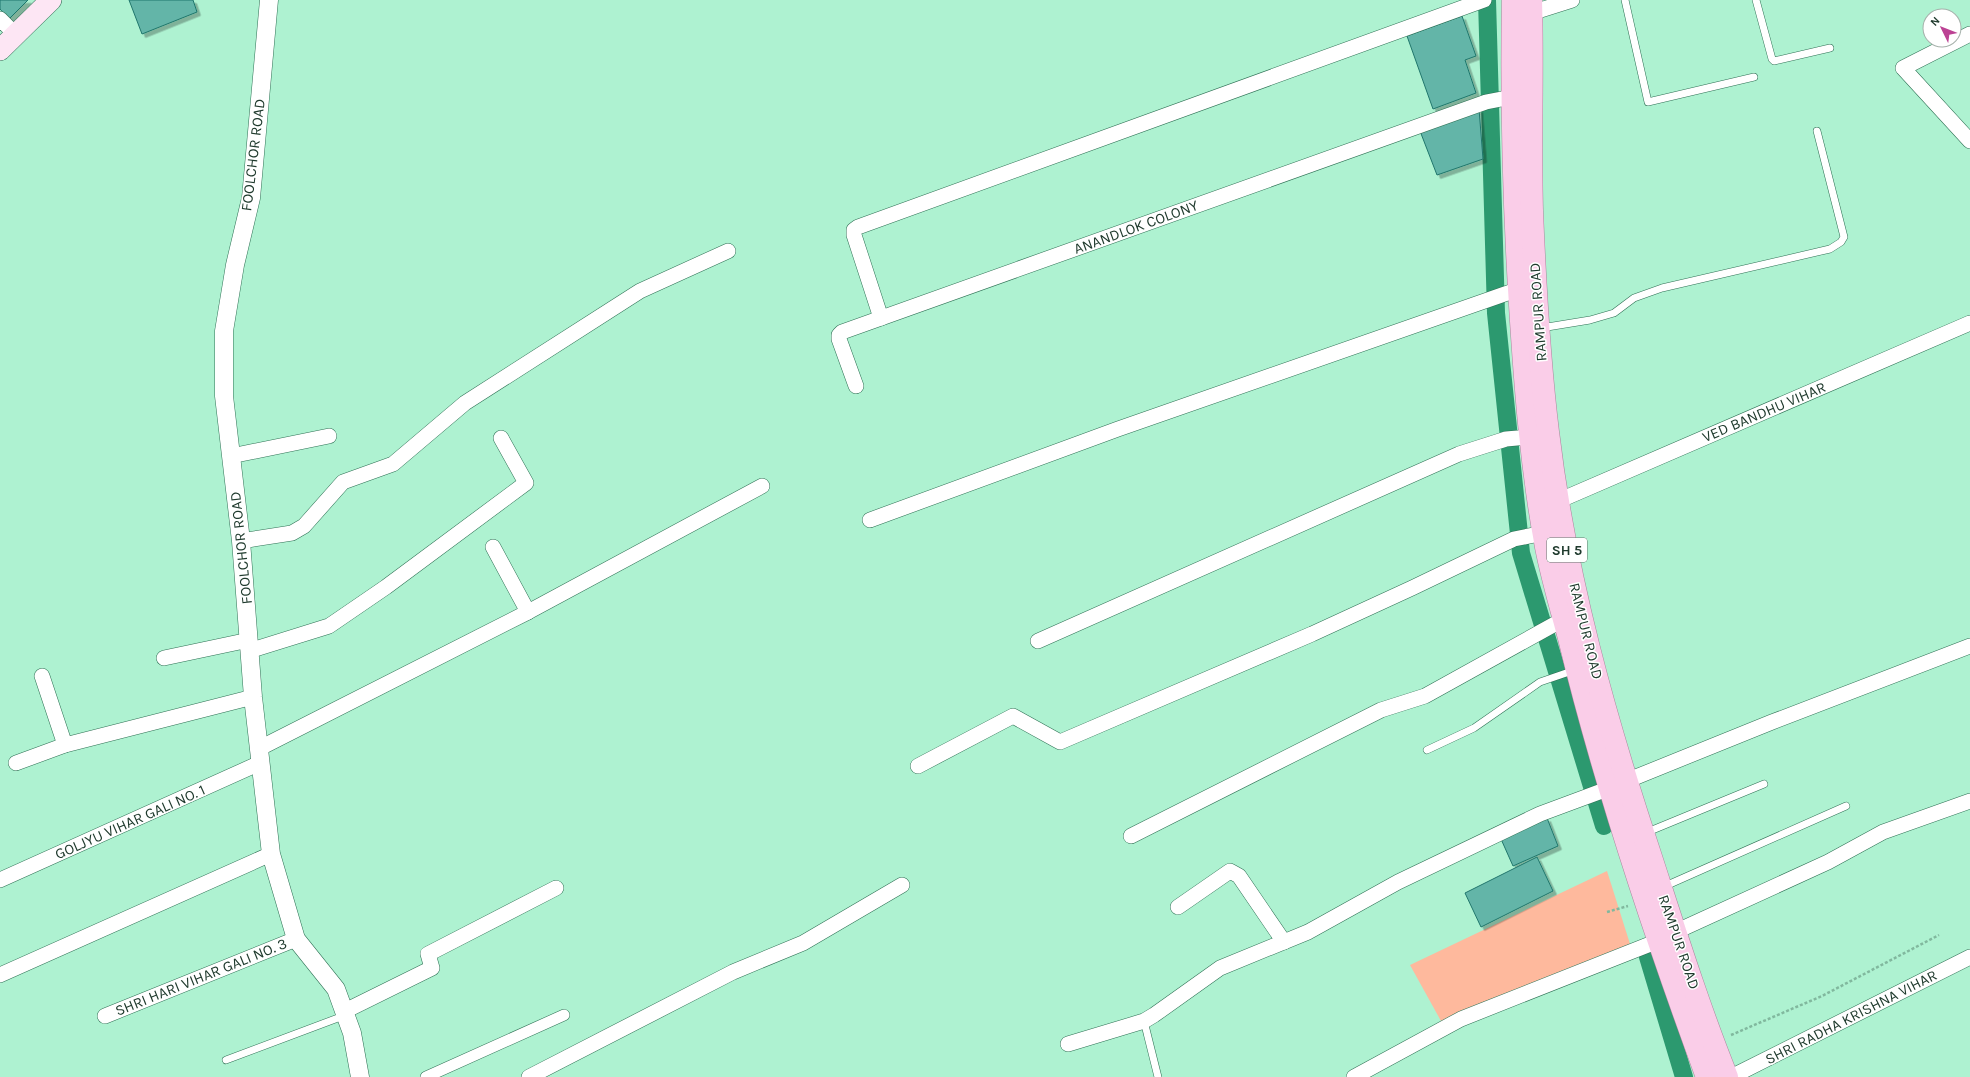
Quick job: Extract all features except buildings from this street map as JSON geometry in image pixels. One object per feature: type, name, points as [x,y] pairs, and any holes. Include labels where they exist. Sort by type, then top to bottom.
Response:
[{"type":"main road","points":[[0,50],[51,0]]},
{"type":"main road","points":[[1513,0],[1497,100],[1513,184],[1503,295],[1526,399],[1517,438],[1528,536],[1551,626],[1590,724],[1606,789],[1666,936],[1707,1077]]},
{"type":"main road","name":"RAMPUR ROAD","points":[[1531,6],[1532,209],[1539,328],[1548,433],[1558,501],[1580,616],[1606,789],[1643,834],[1661,888],[1666,936],[1727,1077]]},
{"type":"street","name":"FOOLCHOR ROAD","points":[[268,0],[251,198],[235,264],[224,332],[224,396],[241,541],[253,697],[271,854],[296,939],[336,989],[346,1013],[352,1033],[360,1077]]},
{"type":"street","points":[[881,318],[854,235],[854,230],[858,227],[1484,0]]},
{"type":"street","points":[[1531,6],[1572,0]]},
{"type":"street","points":[[0,19],[16,35]]},
{"type":"street","points":[[1970,34],[1903,68],[1970,141]]},
{"type":"street","name":"ANANDLOK COLONY","points":[[856,386],[839,335],[842,332],[1497,100]]},
{"type":"street","points":[[241,541],[292,533],[304,526],[343,482],[393,464],[465,403],[640,291],[728,251]]},
{"type":"street","points":[[870,520],[1341,349],[1503,295]]},
{"type":"street","name":"VED BANDHU VIHAR","points":[[1558,501],[1970,323]]},
{"type":"street","points":[[231,456],[329,436]]},
{"type":"street","points":[[164,658],[249,645],[329,626],[386,587],[526,484],[502,438]]},
{"type":"street","points":[[1038,641],[1460,454],[1517,438]]},
{"type":"street","name":"GOLJYU VIHAR GALI NO. 1","points":[[0,880],[259,756],[762,486]]},
{"type":"street","points":[[918,766],[1013,716],[1060,742],[1319,630],[1528,536]]},
{"type":"street","points":[[493,547],[528,612]]},
{"type":"street","points":[[1131,836],[1381,710],[1425,696],[1551,626]]},
{"type":"street","points":[[1068,1044],[1144,1021],[1220,968],[1308,932],[1398,882],[1540,814],[1772,722],[1970,646]]},
{"type":"street","points":[[42,676],[65,745]]},
{"type":"street","points":[[16,763],[65,745],[253,697]]},
{"type":"street","points":[[1354,1077],[1462,1020],[1666,936],[1828,862],[1884,832],[1970,802]]},
{"type":"street","points":[[0,975],[271,854]]},
{"type":"street","points":[[1178,907],[1230,871],[1239,876],[1284,942]]},
{"type":"street","points":[[529,1077],[733,972],[803,943],[902,885]]},
{"type":"street","points":[[346,1013],[432,968],[428,954],[556,888]]},
{"type":"street","name":"SHRI HARI VIHAR GALI NO. 3","points":[[105,1016],[296,939]]},
{"type":"street","name":"SHRI RADHA KRISHNA VIHAR","points":[[1731,1077],[1970,957]]},
{"type":"street","points":[[426,1077],[564,1015]]},
{"type":"lane","points":[[1625,0],[1648,102],[1754,77]]},
{"type":"lane","points":[[1756,0],[1772,59],[1774,61],[1830,48]]},
{"type":"lane","points":[[1539,328],[1590,320],[1614,313],[1634,298],[1662,288],[1830,249],[1841,242],[1844,238],[1817,131]]},
{"type":"lane","points":[[1427,750],[1474,728],[1540,682],[1569,672]]},
{"type":"lane","points":[[1643,834],[1764,784]]},
{"type":"lane","points":[[1661,888],[1846,806]]},
{"type":"lane","points":[[226,1060],[346,1013]]},
{"type":"lane","points":[[1144,1021],[1158,1077]]},
{"type":"path","points":[[1713,1042],[1757,1025],[1822,996],[1939,935]]},
{"type":"shaded area","points":[[1607,871],[1630,944],[1441,1021],[1410,965]]},
{"type":"waterway","points":[[1487,0],[1496,313],[1521,553],[1604,826]]},
{"type":"waterway","points":[[1648,957],[1684,1077]]}]
